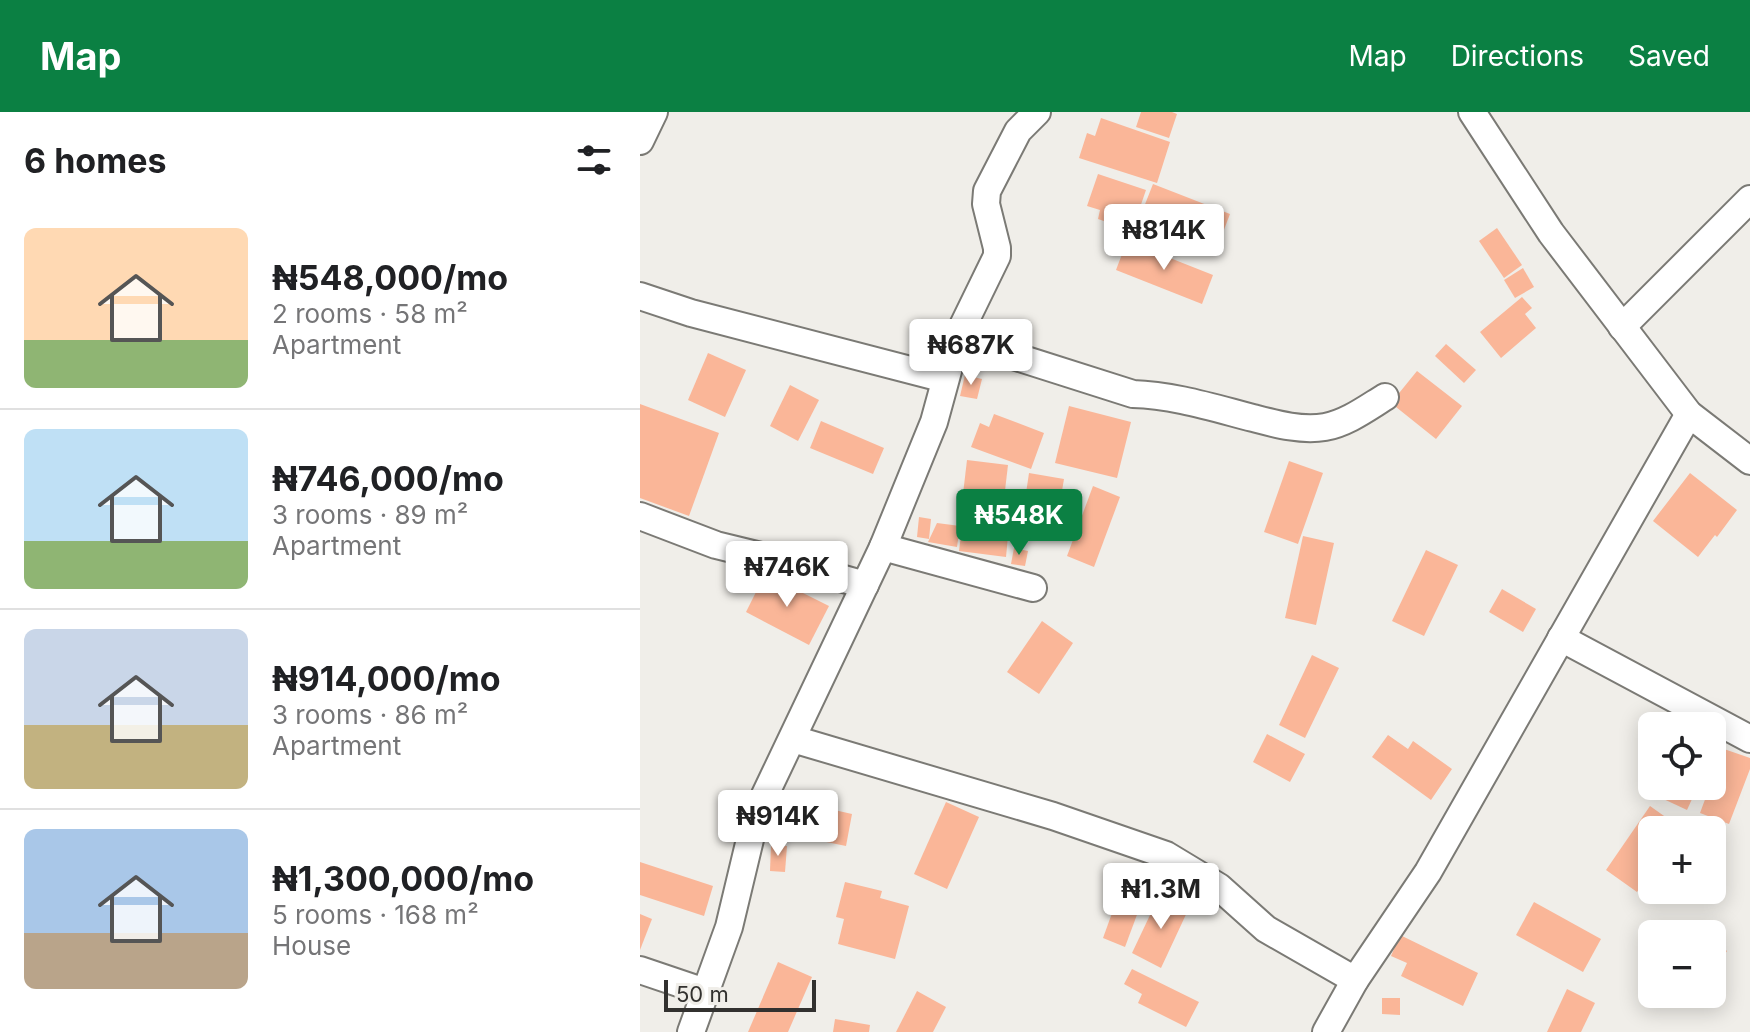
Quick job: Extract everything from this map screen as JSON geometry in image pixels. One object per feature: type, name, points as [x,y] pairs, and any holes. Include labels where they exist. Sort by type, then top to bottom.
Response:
[{"type":"street","points":[[640,141],[654,112]]},
{"type":"street","points":[[691,1032],[729,927],[752,831],[764,797],[883,547],[934,422],[957,338],[997,256],[986,204],[987,191],[1018,131],[1037,112]]},
{"type":"street","points":[[1472,112],[1551,233],[1689,414],[1750,461]]},
{"type":"street","points":[[1622,327],[1750,199]]},
{"type":"street","points":[[640,296],[704,317],[945,379]]},
{"type":"street","points":[[957,338],[1133,394],[1151,394],[1288,427],[1326,427],[1356,416],[1385,397]]},
{"type":"street","points":[[1326,1032],[1355,980],[1428,872],[1689,414]]},
{"type":"street","points":[[640,516],[716,545],[865,585]]},
{"type":"street","points":[[883,547],[1033,588]]},
{"type":"street","points":[[1561,638],[1750,739]]},
{"type":"street","points":[[793,739],[1053,816],[1166,855],[1219,887],[1266,929],[1355,980]]},
{"type":"street","points":[[640,970],[705,992]]},
{"type":"building","points":[[1141,112],[1177,114],[1169,138],[1136,127]]},
{"type":"building","points":[[1101,118],[1170,142],[1157,183],[1079,158],[1087,133],[1095,136]]},
{"type":"building","points":[[1098,174],[1146,190],[1135,222],[1121,217],[1118,226],[1098,219],[1100,210],[1087,206]]},
{"type":"building","points":[[1153,184],[1230,214],[1217,248],[1140,217]]},
{"type":"building","points":[[1497,228],[1522,265],[1504,278],[1479,241]]},
{"type":"building","points":[[1127,241],[1213,275],[1202,304],[1116,270]]},
{"type":"building","points":[[1523,268],[1534,287],[1515,298],[1504,280]]},
{"type":"building","points":[[1522,297],[1532,308],[1525,314],[1536,328],[1501,358],[1480,332]]},
{"type":"building","points":[[1446,344],[1476,370],[1464,383],[1435,356]]},
{"type":"building","points":[[708,353],[746,370],[725,417],[688,400]]},
{"type":"building","points":[[1417,371],[1462,406],[1436,439],[1391,403]]},
{"type":"building","points":[[965,375],[982,379],[977,399],[960,396]]},
{"type":"building","points":[[790,385],[819,400],[798,441],[770,426]]},
{"type":"building","points":[[640,404],[719,433],[689,516],[640,498]]},
{"type":"building","points":[[1069,406],[1131,422],[1117,478],[1055,463]]},
{"type":"building","points":[[994,414],[1044,433],[1031,469],[971,447],[980,423],[989,427]]},
{"type":"building","points":[[821,421],[884,448],[873,474],[810,448]]},
{"type":"building","points":[[967,460],[1008,465],[1002,516],[961,511]]},
{"type":"building","points":[[1289,461],[1323,473],[1298,544],[1264,532]]},
{"type":"building","points":[[1029,473],[1064,479],[1055,532],[1021,527]]},
{"type":"building","points":[[1690,473],[1737,510],[1698,557],[1653,521]]},
{"type":"building","points":[[1093,486],[1120,497],[1094,567],[1067,556]]},
{"type":"building","points":[[919,517],[931,519],[929,539],[917,537]]},
{"type":"building","points":[[963,519],[1009,525],[1006,557],[959,551]]},
{"type":"building","points":[[937,523],[960,526],[957,547],[928,542]]},
{"type":"building","points":[[1303,536],[1334,543],[1316,625],[1285,618]]},
{"type":"building","points":[[1014,548],[1028,551],[1025,566],[1011,564]]},
{"type":"building","points":[[1426,550],[1458,565],[1424,636],[1392,621]]},
{"type":"building","points":[[765,574],[829,606],[809,645],[746,612]]},
{"type":"building","points":[[1502,589],[1536,609],[1523,632],[1489,612]]},
{"type":"building","points":[[1042,621],[1073,643],[1039,694],[1007,672]]},
{"type":"building","points":[[1312,655],[1339,668],[1305,738],[1279,725]]},
{"type":"building","points":[[1267,734],[1305,754],[1290,782],[1253,762]]},
{"type":"building","points":[[1388,735],[1408,749],[1413,741],[1452,769],[1431,800],[1372,757]]},
{"type":"building","points":[[1726,750],[1750,758],[1750,769],[1729,824],[1726,823],[1726,816],[1700,813],[1705,800],[1726,800]]},
{"type":"building","points":[[1666,800],[1692,800],[1687,810]]},
{"type":"building","points":[[799,802],[852,814],[846,846],[792,835]]},
{"type":"building","points":[[946,802],[979,817],[947,889],[914,874]]},
{"type":"building","points":[[1650,806],[1664,816],[1643,816]]},
{"type":"building","points":[[1638,823],[1637,892],[1606,870]]},
{"type":"building","points":[[771,845],[787,846],[785,872],[770,871]]},
{"type":"building","points":[[640,862],[713,886],[704,916],[640,895]]},
{"type":"building","points":[[1128,869],[1151,877],[1125,947],[1103,938]]},
{"type":"building","points":[[845,882],[882,891],[880,898],[909,906],[895,959],[838,944],[844,919],[836,917]]},
{"type":"building","points":[[1160,894],[1189,908],[1161,968],[1132,953]]},
{"type":"building","points":[[1534,902],[1601,939],[1583,972],[1516,935]]},
{"type":"building","points":[[640,914],[652,919],[640,950]]},
{"type":"building","points":[[1400,935],[1478,973],[1463,1006],[1401,976],[1407,963],[1391,956]]},
{"type":"building","points":[[778,962],[812,977],[788,1032],[748,1032]]},
{"type":"building","points":[[1132,969],[1199,1002],[1186,1027],[1138,1003],[1142,994],[1124,984]]},
{"type":"building","points":[[1567,989],[1595,1003],[1581,1032],[1547,1032]]},
{"type":"building","points":[[917,991],[946,1007],[933,1032],[896,1032]]},
{"type":"building","points":[[1382,998],[1400,998],[1400,1015],[1382,1014]]},
{"type":"building","points":[[835,1019],[870,1025],[869,1032],[833,1032]]}]
